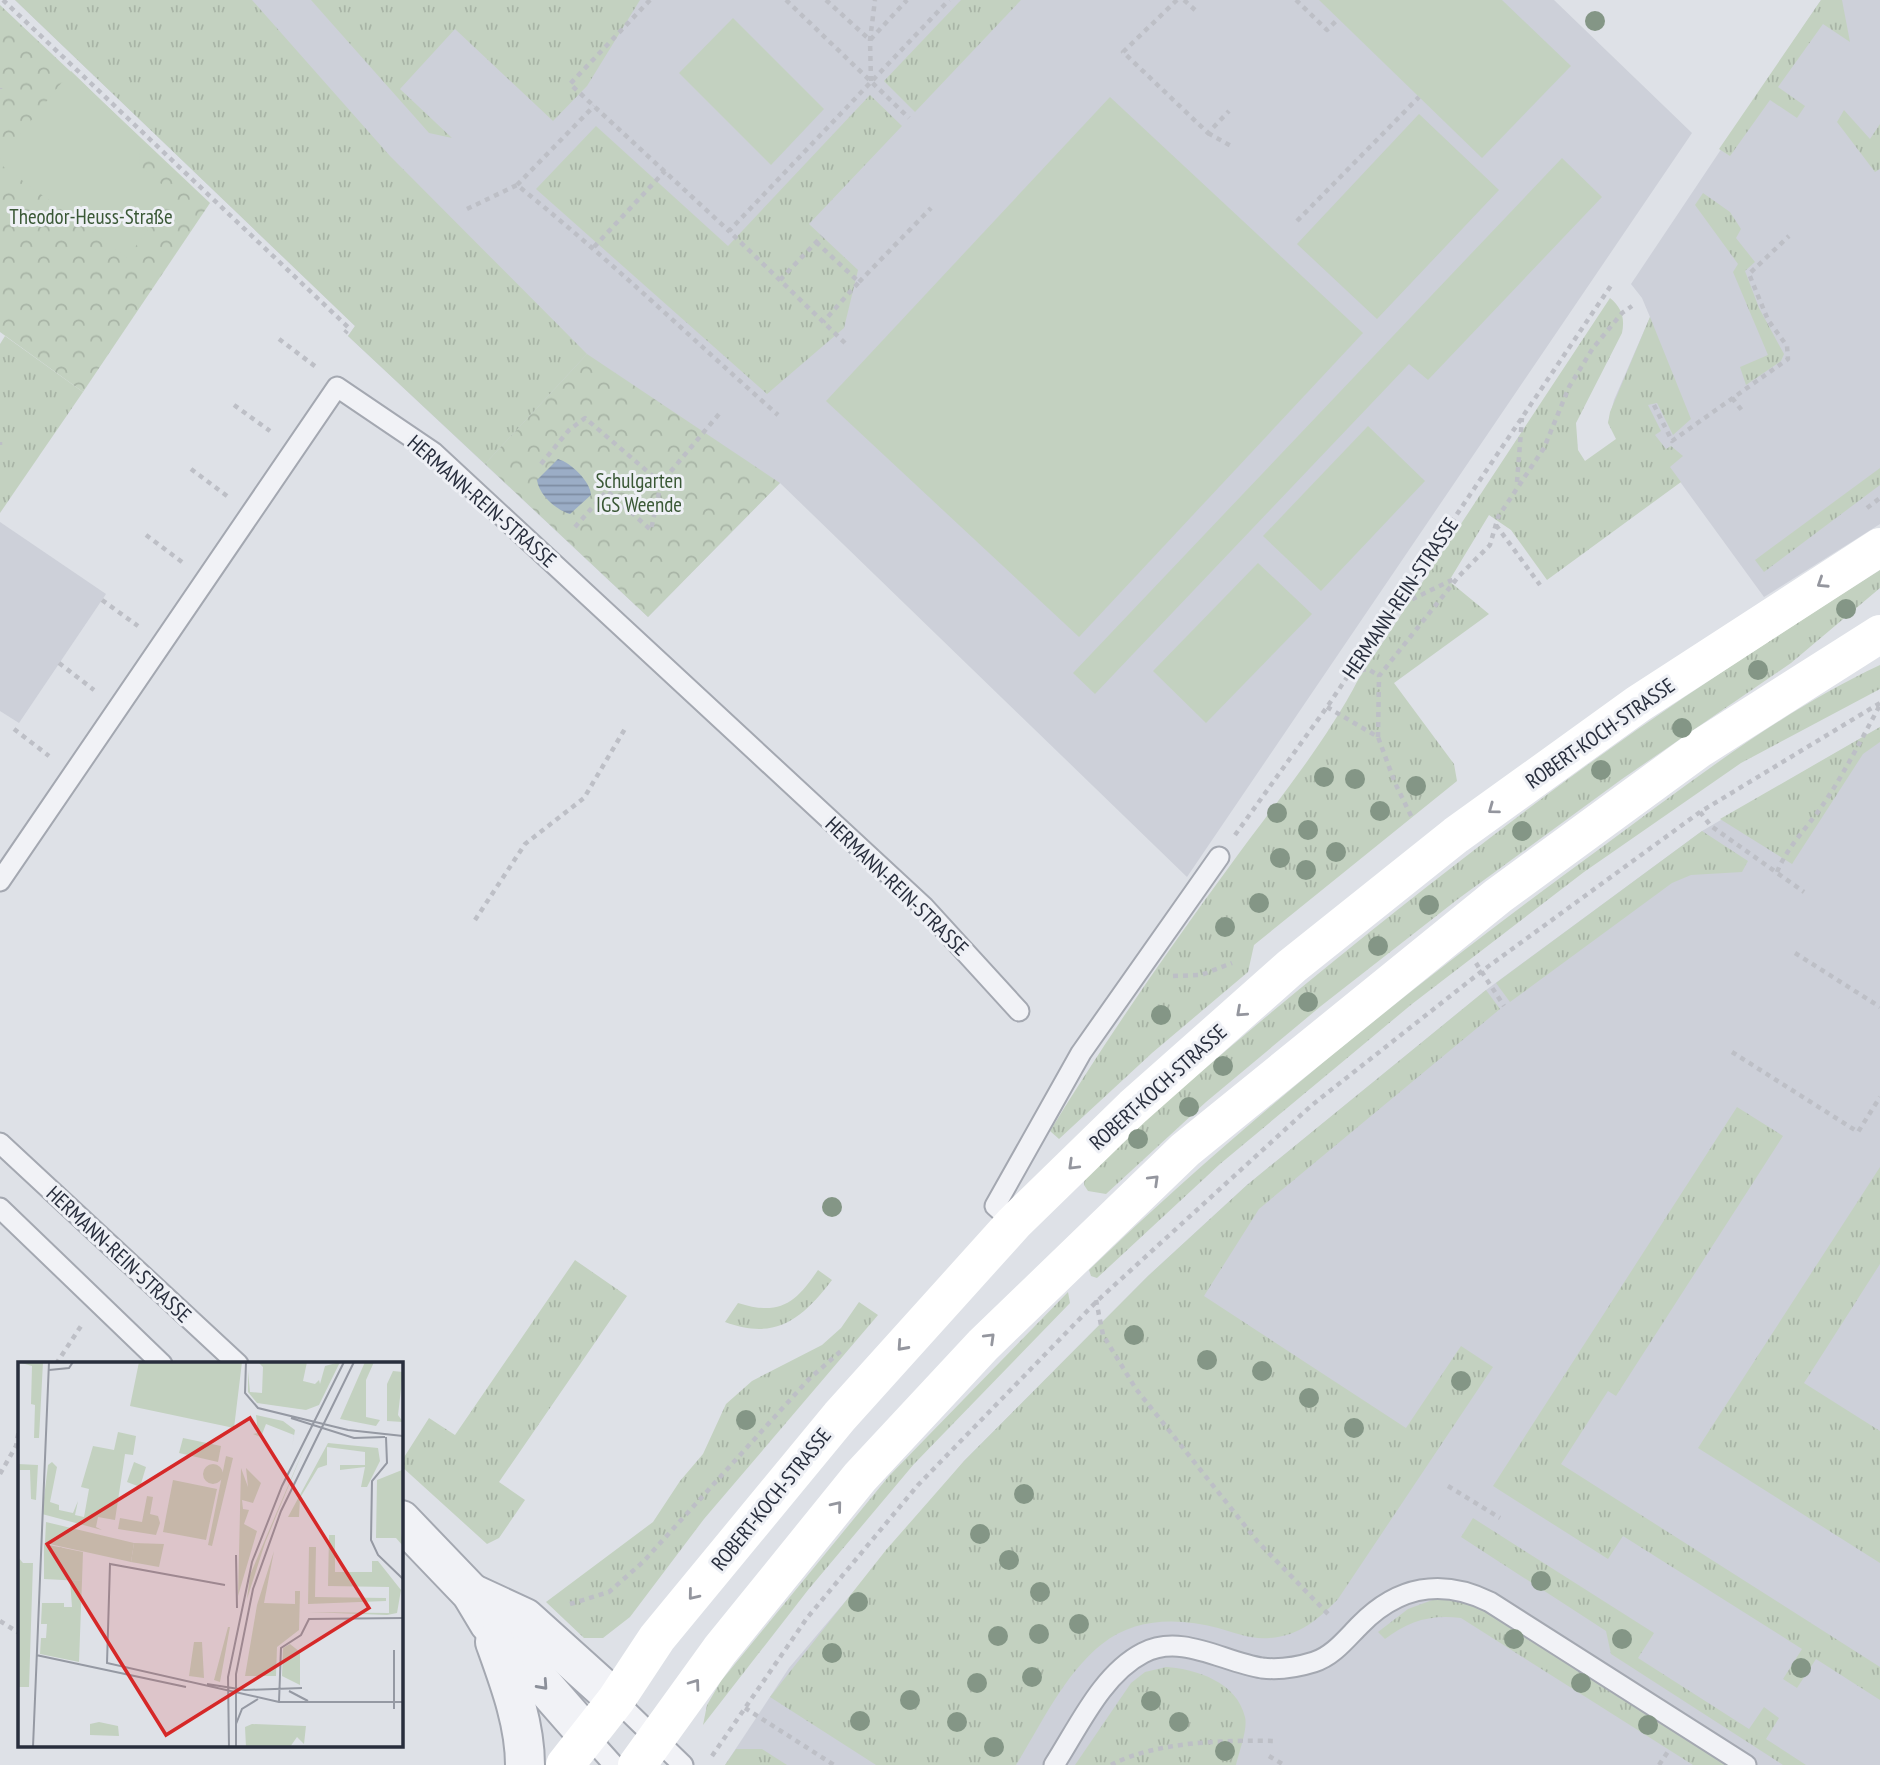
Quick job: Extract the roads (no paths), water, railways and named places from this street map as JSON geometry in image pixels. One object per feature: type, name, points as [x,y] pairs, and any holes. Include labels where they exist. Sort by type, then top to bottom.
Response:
[{"type":"street","name":"ROBERT-KOCH-STRASSE","points":[[577,1750],[616,1700],[657,1638],[783,1483],[1014,1223],[1133,1107],[1292,966],[1456,835],[1637,704],[1880,547]]},
{"type":"street","points":[[646,1752],[720,1650],[860,1477],[983,1345],[1185,1150],[1498,896],[1699,749],[1880,634]]},
{"type":"street","points":[[402,1521],[495,1612],[616,1700]]},
{"type":"street","points":[[495,1612],[577,1750]]},
{"type":"street","points":[[495,1612],[525,1745],[525,1765]]},
{"type":"lane","name":"HERMANN-REIN-STRASSE","points":[[0,881],[337,387],[433,452],[923,907],[1019,1011]]},
{"type":"lane","points":[[1014,1223],[995,1206],[1081,1053],[1219,857]]},
{"type":"lane","name":"HERMANN-REIN-STRASSE","points":[[0,1143],[236,1362]]},
{"type":"lane","points":[[0,1208],[160,1362]]},
{"type":"lane","points":[[1054,1765],[1110,1681],[1129,1662],[1149,1650],[1184,1647],[1249,1665],[1279,1669],[1325,1658],[1369,1616],[1415,1591],[1440,1586],[1466,1591],[1490,1602],[1746,1765]]},
{"type":"lane","points":[[616,1700],[646,1752],[682,1765]]},
{"type":"lane","points":[[577,1750],[614,1765]]},
{"type":"water","points":[[558,459],[579,473],[590,490],[591,495],[570,514],[549,501],[538,486],[537,480]]},
{"type":"park label","name":"Theodor-Heuss-Straße","points":[[91,216]]},
{"type":"park label","name":"Schulgarten IGS Weende","points":[[639,492]]}]
